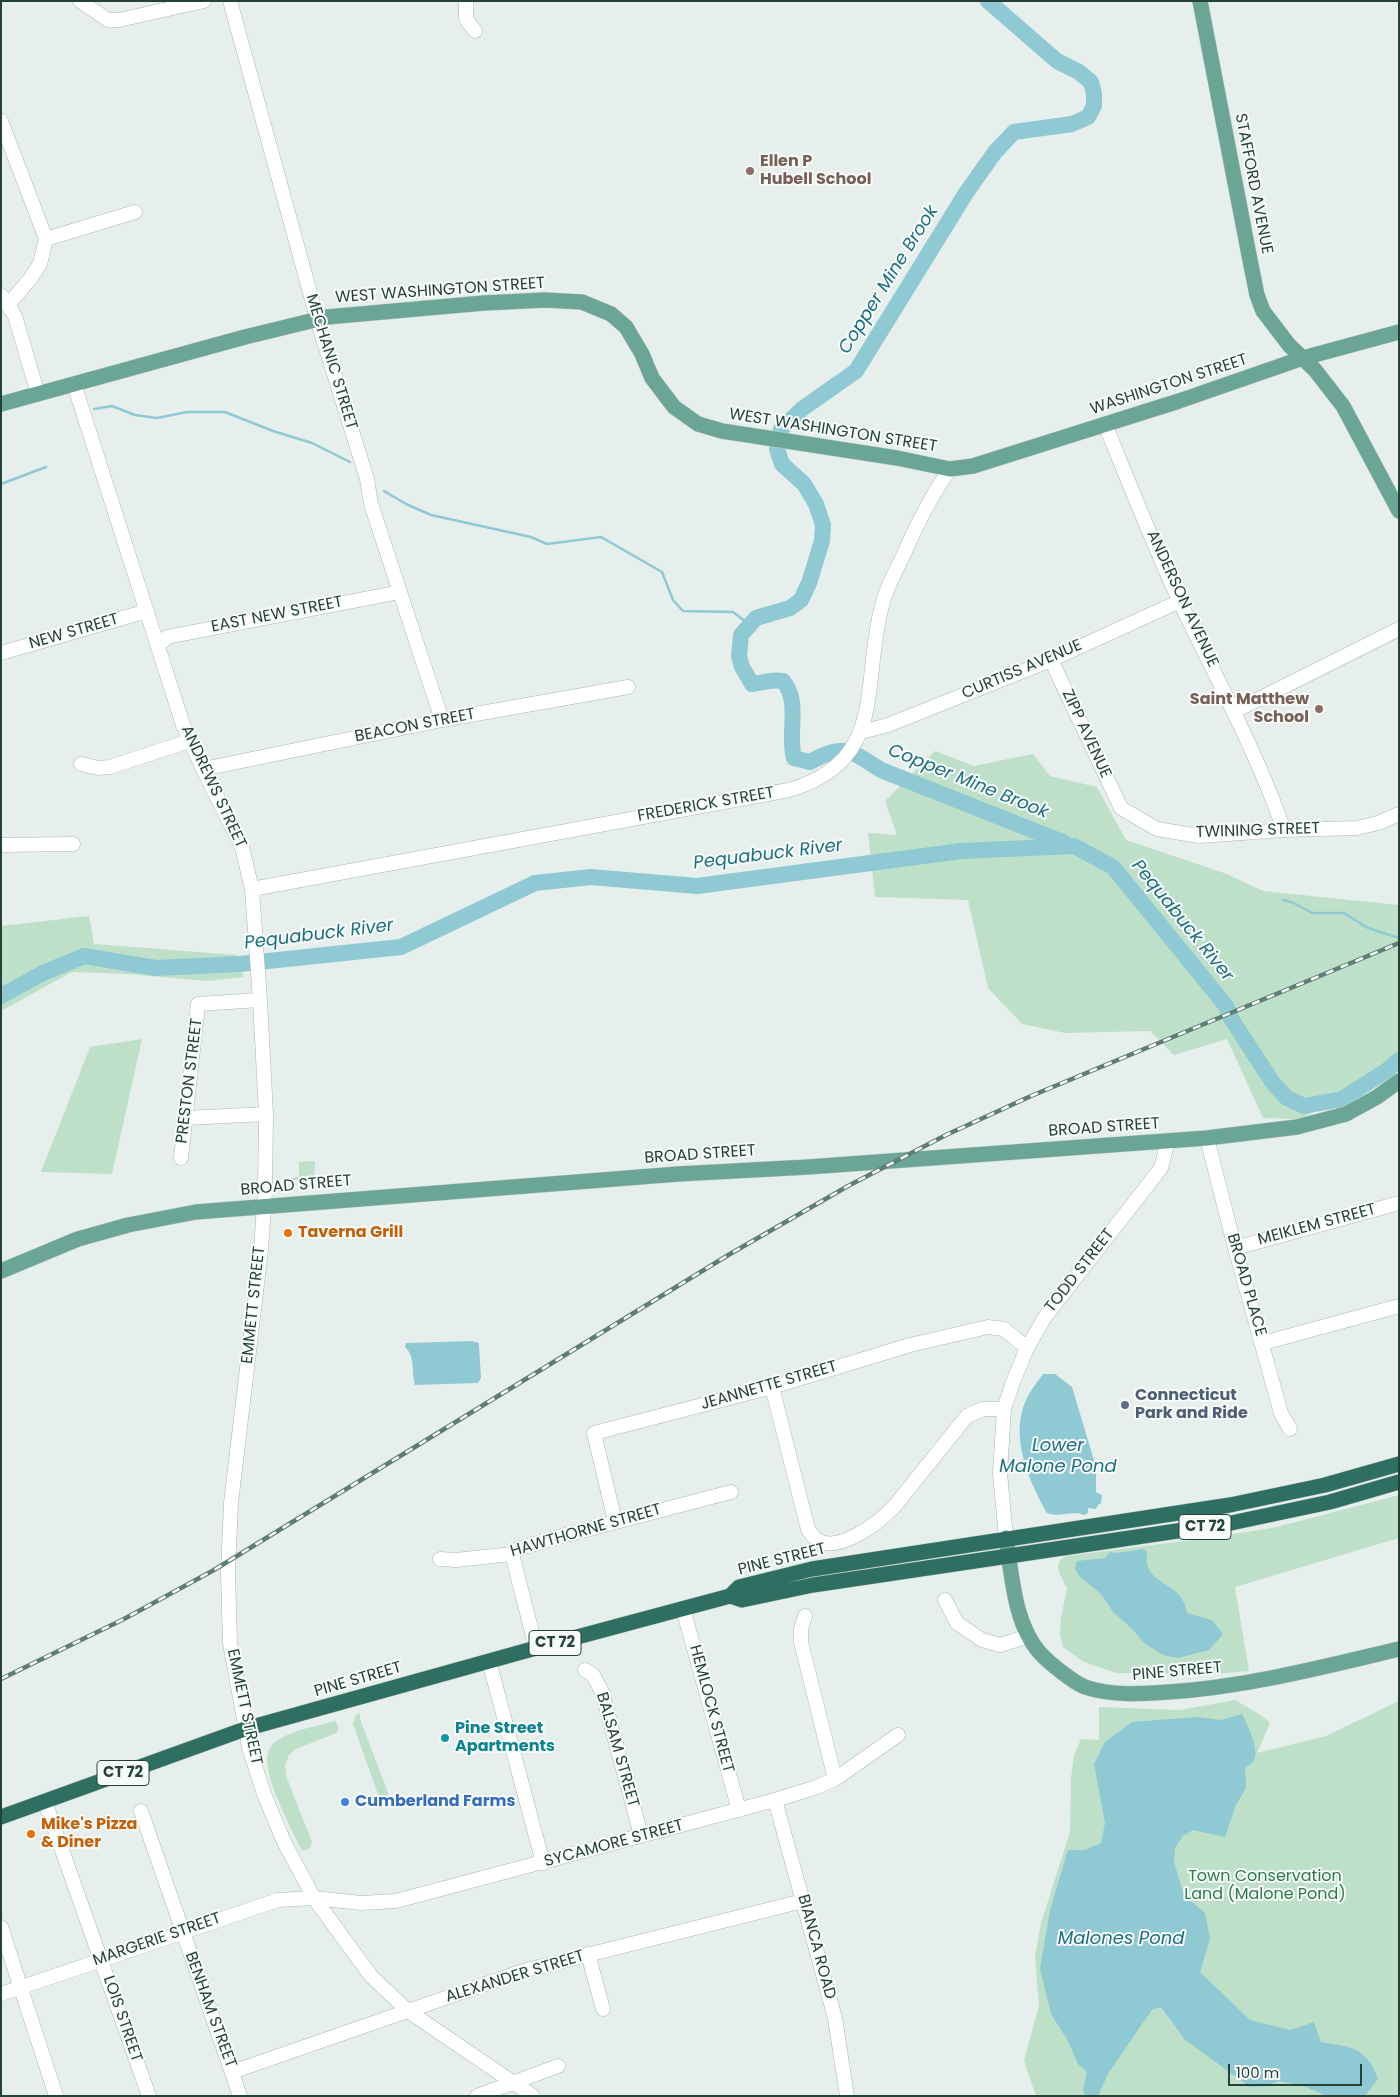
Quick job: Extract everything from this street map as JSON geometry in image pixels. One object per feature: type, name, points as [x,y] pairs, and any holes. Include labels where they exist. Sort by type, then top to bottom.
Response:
[{"type":"highway","name":"CT 72","points":[[1006,1538],[1230,1505],[1326,1485],[1399,1464]]},
{"type":"highway","name":"CT 72","points":[[1009,1556],[1231,1523],[1330,1502],[1399,1482]]},
{"type":"highway","name":"PINE STREET","points":[[1,1817],[245,1730],[488,1661],[730,1596],[739,1587],[784,1574],[1006,1538]]},
{"type":"highway","name":"PINE STREET","points":[[730,1596],[742,1600],[813,1585],[1009,1556]]},
{"type":"main road","name":"STAFFORD AVENUE","points":[[1200,1],[1257,296],[1263,311],[1289,345],[1304,358],[1343,406],[1399,511]]},
{"type":"main road","name":"WEST WASHINGTON STREET","points":[[1,404],[317,320],[484,303],[545,300],[582,302],[602,309],[626,327],[642,354],[652,378],[674,407],[698,424],[722,431],[772,440],[897,458],[950,469]]},
{"type":"main road","name":"WASHINGTON STREET","points":[[950,469],[974,466],[1304,358],[1399,332]]},
{"type":"main road","name":"BROAD STREET","points":[[1,1271],[78,1239],[128,1224],[196,1212],[678,1174],[808,1167],[1206,1138],[1297,1127],[1346,1114],[1399,1082]]},
{"type":"main road","name":"PINE STREET","points":[[1006,1538],[1022,1623],[1039,1652],[1053,1665],[1084,1687],[1130,1695],[1208,1689],[1281,1676],[1399,1649]]},
{"type":"street","points":[[80,1],[108,20],[120,20],[204,1]]},
{"type":"street","name":"MECHANIC STREET","points":[[230,1],[317,320],[367,478],[371,504],[442,720]]},
{"type":"street","points":[[466,1],[466,19],[475,31]]},
{"type":"street","points":[[1,121],[46,239],[40,264],[30,280],[5,300],[21,331],[38,394]]},
{"type":"street","points":[[46,239],[135,212]]},
{"type":"street","name":"ANDREWS STREET","points":[[74,384],[189,741],[242,847],[252,889],[266,1114],[264,1206]]},
{"type":"street","name":"ANDERSON AVENUE","points":[[1105,424],[1180,601],[1235,711],[1269,788],[1284,830]]},
{"type":"street","name":"FREDERICK STREET","points":[[252,889],[789,790],[810,784],[824,776],[844,760],[861,732],[883,602],[917,525],[950,469]]},
{"type":"street","name":"EAST NEW STREET","points":[[158,646],[168,636],[400,592]]},
{"type":"street","name":"CURTISS AVENUE","points":[[861,732],[888,725],[1051,660],[1180,601]]},
{"type":"street","name":"NEW STREET","points":[[1,653],[146,612]]},
{"type":"street","points":[[1235,711],[1399,629]]},
{"type":"street","name":"ZIPP AVENUE","points":[[1051,660],[1121,808]]},
{"type":"street","name":"BEACON STREET","points":[[203,769],[442,720],[628,688]]},
{"type":"street","points":[[81,764],[98,768],[110,767],[189,741]]},
{"type":"street","name":"TWINING STREET","points":[[1121,808],[1157,828],[1199,836],[1368,826],[1399,814]]},
{"type":"street","points":[[1,845],[73,844]]},
{"type":"street","name":"PRESTON STREET","points":[[181,1158],[198,1004],[260,1000]]},
{"type":"street","points":[[186,1118],[266,1114]]},
{"type":"street","name":"BROAD PLACE","points":[[1206,1138],[1234,1248],[1263,1343],[1281,1413],[1290,1429]]},
{"type":"street","name":"TODD STREET","points":[[1006,1538],[1000,1473],[1004,1409],[1012,1382],[1027,1348],[1045,1317],[1161,1168],[1168,1142]]},
{"type":"street","name":"MEIKLEM STREET","points":[[1234,1248],[1399,1204]]},
{"type":"street","name":"EMMETT STREET","points":[[264,1206],[261,1250],[232,1503],[228,1572],[230,1643],[245,1730],[264,1794],[284,1842],[314,1898],[371,1976],[408,2011],[533,2096]]},
{"type":"street","points":[[1263,1343],[1399,1306]]},
{"type":"street","name":"JEANNETTE STREET","points":[[615,1521],[594,1433],[772,1386],[910,1345],[988,1327],[1004,1329],[1027,1348]]},
{"type":"street","points":[[772,1386],[808,1529],[816,1539],[827,1543],[845,1540],[871,1528],[893,1508],[967,1416],[983,1409],[1004,1409]]},
{"type":"street","name":"HAWTHORNE STREET","points":[[440,1559],[456,1560],[512,1554],[518,1549],[615,1521],[731,1492]]},
{"type":"street","points":[[512,1554],[536,1648]]},
{"type":"street","points":[[945,1600],[957,1623],[982,1640],[1000,1645],[1029,1636]]},
{"type":"street","name":"HEMLOCK STREET","points":[[683,1609],[739,1810]]},
{"type":"street","points":[[805,1616],[801,1629],[801,1642],[835,1779]]},
{"type":"street","points":[[488,1661],[543,1863]]},
{"type":"street","name":"BALSAM STREET","points":[[585,1670],[592,1675],[602,1692],[641,1836]]},
{"type":"street","name":"SYCAMORE STREET","points":[[314,1898],[361,1903],[396,1901],[776,1800],[835,1779],[898,1735]]},
{"type":"street","name":"BIANCA ROAD","points":[[776,1800],[835,2018],[847,2096]]},
{"type":"street","name":"LOIS STREET","points":[[45,1802],[149,2096]]},
{"type":"street","name":"BENHAM STREET","points":[[141,1811],[181,1931],[240,2096]]},
{"type":"street","name":"MARGERIE STREET","points":[[1,1994],[181,1931],[278,1900],[314,1898]]},
{"type":"street","name":"ALEXANDER STREET","points":[[232,2072],[522,1971],[804,1901]]},
{"type":"street","points":[[1,1928],[56,2096]]},
{"type":"street","points":[[588,1954],[603,2010]]},
{"type":"street","points":[[477,2096],[558,2066]]},
{"type":"green space","points":[[935,751],[974,766],[1033,754],[1050,776],[1097,787],[1126,840],[1227,874],[1263,891],[1399,905],[1399,1069],[1300,1119],[1263,1118],[1227,1039],[1174,1055],[1150,1031],[1065,1033],[1022,1024],[988,988],[968,900],[875,897],[868,833],[897,835],[885,801]]},
{"type":"green space","points":[[89,916],[94,944],[237,955],[244,977],[207,981],[127,974],[72,972],[1,1011],[1,926]]},
{"type":"green space","points":[[142,1039],[112,1174],[41,1172],[90,1047]]},
{"type":"green space","points":[[315,1161],[314,1179],[292,1181],[289,1178],[299,1177],[299,1162]]},
{"type":"green space","points":[[1399,1495],[1399,1538],[1235,1587],[1249,1671],[1215,1674],[1116,1673],[1084,1662],[1063,1647],[1060,1634],[1061,1618],[1067,1588],[1059,1573],[1058,1565],[1060,1560],[1066,1556],[1277,1527]]},
{"type":"green space","name":"Town Conservation Land (Malone Pond)","points":[[1236,1700],[1258,1713],[1270,1723],[1257,1753],[1326,1736],[1399,1701],[1399,2096],[1329,2096],[1313,2090],[1326,2096],[1036,2096],[1024,2061],[1039,2005],[1035,1957],[1041,1923],[1070,1832],[1071,1778],[1074,1755],[1081,1739],[1099,1740],[1099,1707],[1179,1710]],"holes":[[[1176,2005],[1296,2084],[1279,2080],[1267,2086],[1184,2039],[1170,2020]]]},
{"type":"green space","points":[[360,1713],[360,1719],[392,1803],[380,1800],[353,1724],[356,1715]]},
{"type":"green space","points":[[335,1721],[339,1728],[336,1733],[296,1749],[289,1755],[285,1765],[286,1776],[312,1842],[310,1848],[302,1851],[270,1779],[267,1755],[273,1744],[282,1737]]},
{"type":"water","points":[[472,1341],[479,1343],[481,1378],[478,1383],[415,1385],[411,1355],[405,1347],[406,1343]]},
{"type":"water","name":"Lower Malone Pond","points":[[1043,1374],[1055,1374],[1072,1387],[1096,1467],[1096,1492],[1102,1495],[1101,1503],[1096,1509],[1088,1508],[1088,1513],[1084,1515],[1075,1513],[1057,1515],[1047,1513],[1024,1462],[1021,1449],[1020,1421],[1027,1399]]},
{"type":"water","points":[[1143,1549],[1147,1552],[1147,1563],[1150,1571],[1180,1596],[1187,1613],[1212,1620],[1223,1634],[1209,1650],[1178,1658],[1163,1655],[1144,1643],[1113,1612],[1101,1594],[1080,1577],[1075,1569],[1077,1561],[1105,1558],[1110,1552],[1118,1553]]},
{"type":"water","name":"Malones Pond","points":[[1242,1714],[1252,1737],[1255,1756],[1253,1761],[1245,1768],[1246,1788],[1236,1805],[1225,1837],[1193,1830],[1183,1836],[1175,1848],[1174,1862],[1184,1895],[1205,1913],[1210,1939],[1200,1972],[1250,2020],[1290,2030],[1314,2022],[1321,2042],[1357,2050],[1368,2060],[1378,2079],[1365,2096],[1326,2096],[1306,2087],[1279,2081],[1267,2086],[1250,2087],[1184,2039],[1161,2007],[1153,2009],[1142,2024],[1108,2074],[1098,2096],[1085,2096],[1083,2090],[1087,2072],[1078,2064],[1068,2041],[1051,2014],[1040,1969],[1050,1910],[1068,1850],[1085,1850],[1101,1843],[1105,1823],[1094,1764],[1105,1742],[1132,1722],[1197,1717],[1221,1720]]},
{"type":"waterway","name":"Copper Mine Brook","points":[[988,1],[1057,61],[1079,72],[1091,82],[1094,106],[1088,117],[1072,124],[1014,132],[995,152],[966,193],[856,371],[802,409],[781,429],[777,449],[782,464],[804,484],[816,504],[823,525],[822,541],[809,583],[801,600],[790,608],[756,618],[741,635],[739,656],[742,667],[752,684],[783,681],[788,689],[793,708],[792,748],[794,758],[810,762],[831,752],[847,751],[881,770],[1065,843]]},
{"type":"waterway","points":[[94,409],[112,406],[135,415],[157,418],[187,412],[225,412],[273,431],[312,443],[350,462]]},
{"type":"waterway","points":[[1,484],[46,467]]},
{"type":"waterway","points":[[384,491],[406,504],[431,515],[531,537],[547,544],[601,537],[662,572],[673,600],[683,611],[733,612],[750,625]]},
{"type":"waterway","name":"Pequabuck River","points":[[1,996],[43,973],[84,956],[156,968],[240,964],[401,947],[535,883],[591,877],[697,886],[961,851],[1074,846],[1113,867],[1226,1006],[1232,1020],[1273,1083],[1287,1098],[1304,1106],[1342,1099],[1386,1071],[1399,1060]]},
{"type":"waterway","points":[[1283,900],[1294,903],[1312,913],[1344,913],[1368,928],[1399,938]]},
{"type":"railway","points":[[1,1679],[124,1619],[214,1570],[730,1254],[848,1186],[946,1135],[1031,1096],[1399,943]]},
{"type":"place","name":"Ellen P Hubell School","points":[[750,171]]},
{"type":"place","name":"Saint Matthew School","points":[[1319,709]]},
{"type":"place","name":"Taverna Grill","points":[[288,1233]]},
{"type":"place","name":"Connecticut Park and Ride","points":[[1125,1405]]},
{"type":"place","name":"Pine Street Apartments","points":[[445,1738]]},
{"type":"place","name":"Cumberland Farms","points":[[345,1802]]},
{"type":"place","name":"Mike's Pizza & Diner","points":[[31,1834]]}]
